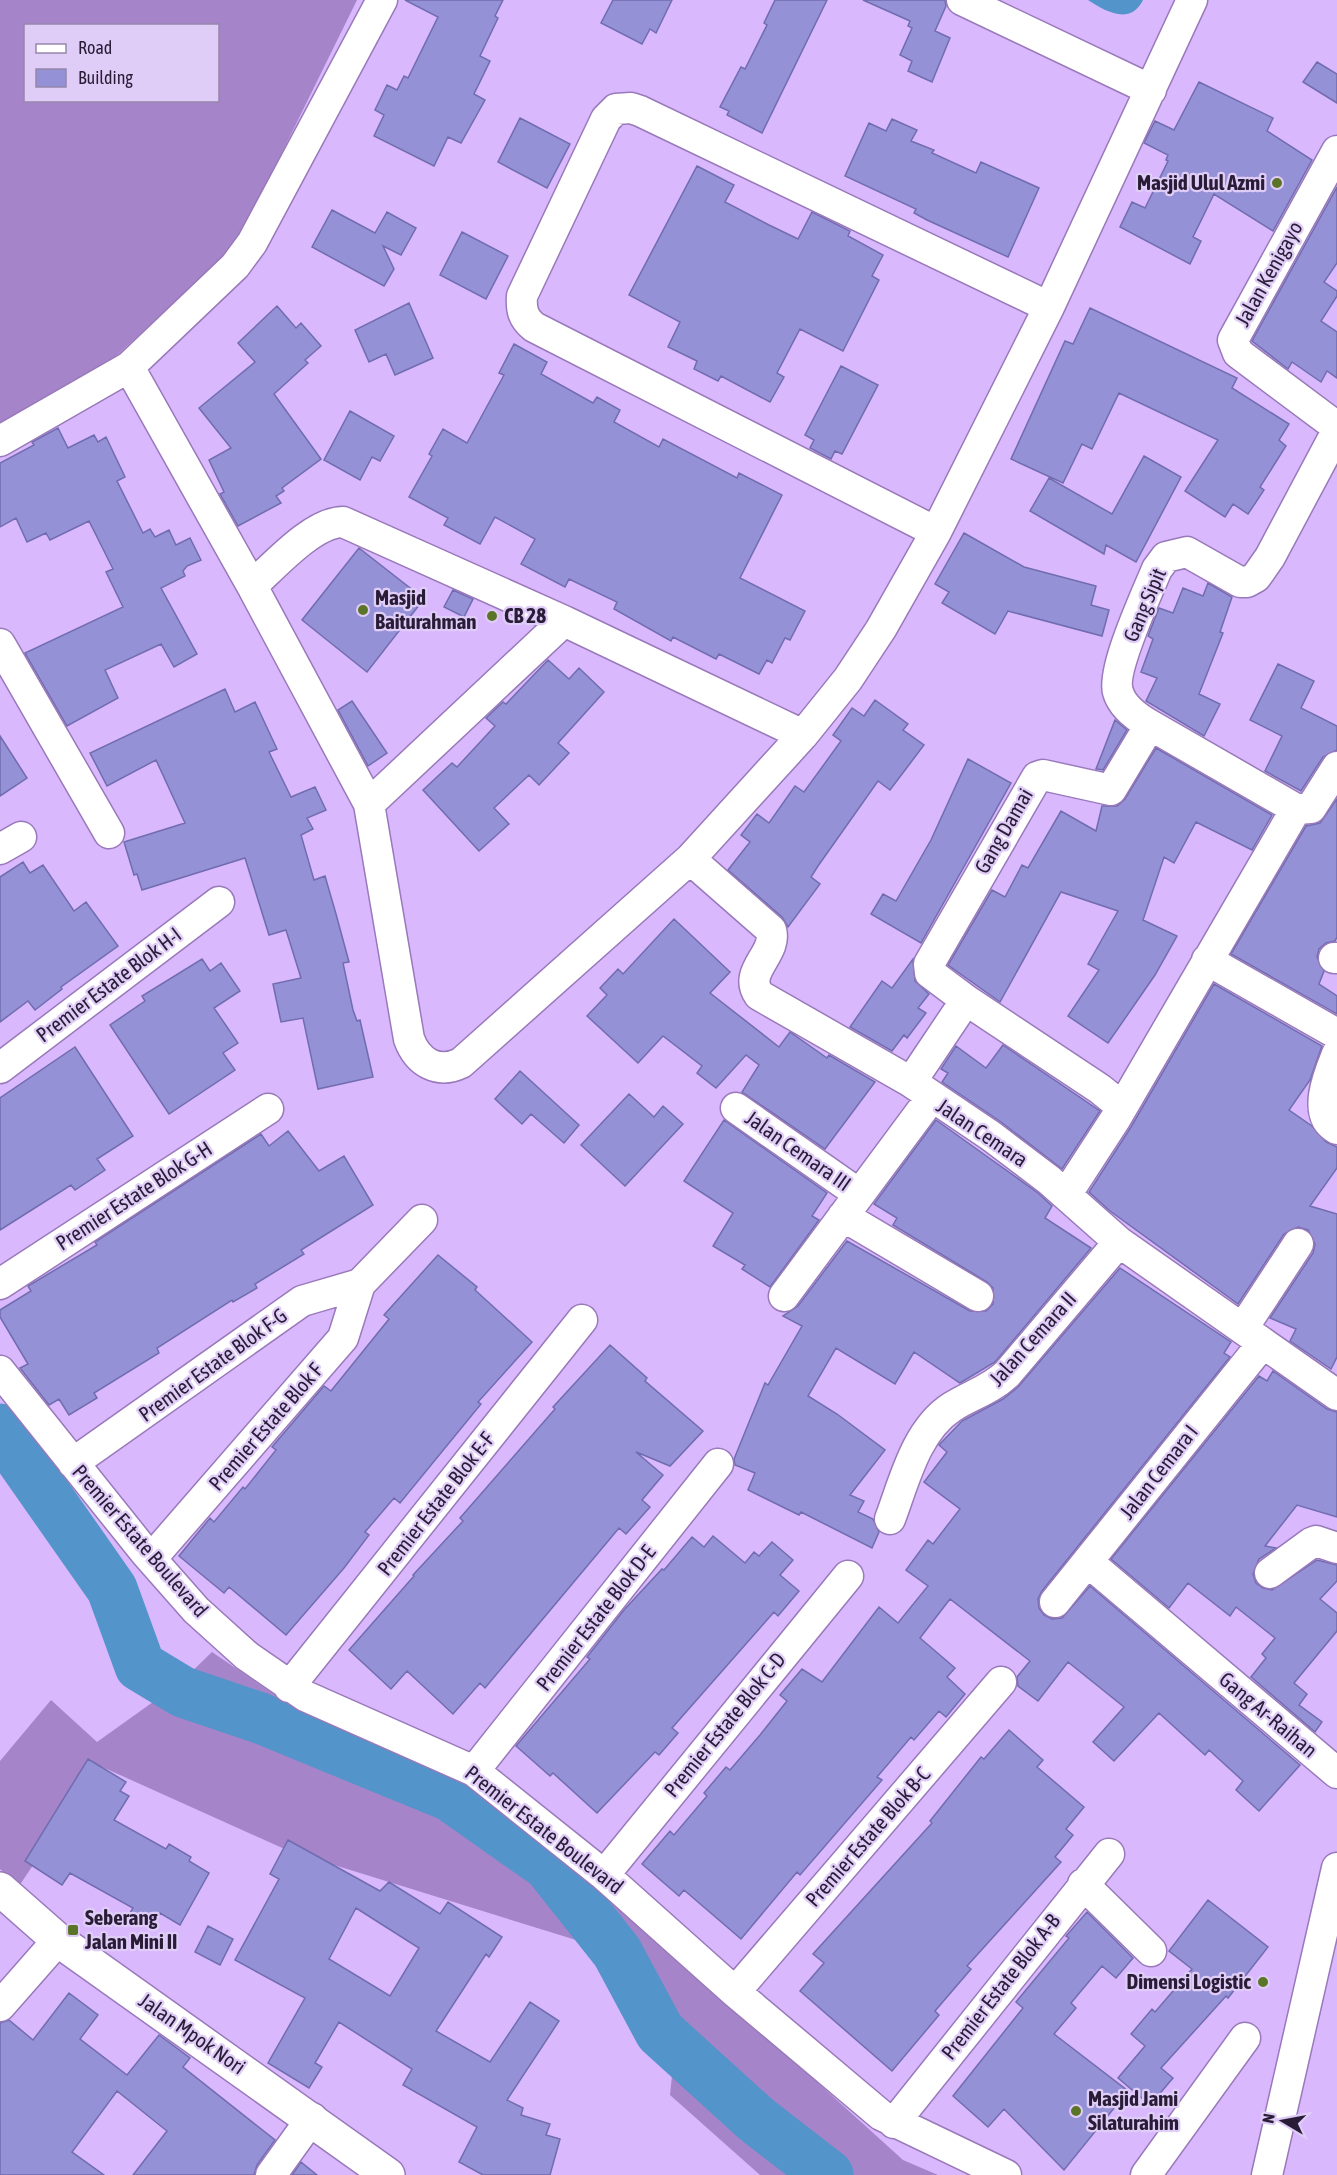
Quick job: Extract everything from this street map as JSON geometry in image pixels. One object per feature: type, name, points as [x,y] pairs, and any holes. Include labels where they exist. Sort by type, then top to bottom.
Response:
[{"type":"main road","name":"Jalan Mpok Nori","points":[[0,1889],[58,1940],[312,2118],[388,2175]]},
{"type":"street","points":[[0,441],[129,368],[235,266],[252,243],[382,0]]},
{"type":"street","points":[[962,0],[1151,90]]},
{"type":"street","points":[[129,368],[252,586],[369,804],[409,1040],[417,1054],[432,1067],[445,1069],[462,1063],[690,859],[802,735],[848,679],[881,629],[936,532],[1049,307],[1192,0]]},
{"type":"street","points":[[936,532],[534,327],[527,321],[522,313],[522,296],[606,119],[616,109],[631,108],[640,111],[1049,307]]},
{"type":"street","name":"Jalan Kenigayo","points":[[1337,150],[1233,340],[1238,353],[1337,429]]},
{"type":"street","name":"Gang Sipit","points":[[1150,725],[1124,703],[1119,695],[1117,682],[1123,657],[1157,570],[1166,557],[1187,552],[1240,582],[1247,582],[1256,577],[1270,557],[1337,429]]},
{"type":"street","points":[[252,586],[319,528],[334,522],[343,522],[564,621],[802,735]]},
{"type":"street","points":[[369,804],[564,621]]},
{"type":"street","points":[[0,644],[109,833]]},
{"type":"street","points":[[1150,725],[1296,809],[1311,808],[1337,767]]},
{"type":"street","name":"Gang Damai","points":[[966,1000],[930,973],[928,964],[1031,782],[1043,775],[1111,790],[1150,725]]},
{"type":"street","points":[[1066,1195],[1296,809]]},
{"type":"street","name":"Jalan Cemara","points":[[690,859],[771,930],[772,939],[754,976],[753,986],[759,995],[921,1090],[1006,1147],[1066,1195],[1119,1242],[1337,1395]]},
{"type":"street","name":"Premier Estate Blok H-I","points":[[0,1068],[219,902]]},
{"type":"street","points":[[1207,960],[1337,1034]]},
{"type":"street","points":[[921,1090],[966,1000],[1100,1089],[1121,1106]]},
{"type":"street","points":[[1337,1054],[1323,1100],[1327,1120],[1337,1129]]},
{"type":"street","name":"Jalan Cemara III","points":[[784,1296],[851,1205],[921,1090]]},
{"type":"street","name":"Jalan Cemara III","points":[[736,1108],[851,1205]]},
{"type":"street","name":"Premier Estate Blok G-H","points":[[0,1284],[268,1109]]},
{"type":"street","points":[[851,1205],[978,1296]]},
{"type":"street","points":[[360,1284],[422,1220]]},
{"type":"street","name":"Jalan Cemara II","points":[[890,1519],[909,1467],[934,1425],[950,1408],[985,1391],[1007,1374],[1119,1242]]},
{"type":"street","name":"Jalan Cemara I","points":[[1056,1602],[1088,1562],[1253,1336],[1298,1244]]},
{"type":"street","name":"Premier Estate Blok F-G","points":[[73,1463],[302,1301],[360,1284]]},
{"type":"street","name":"Premier Estate Blok F","points":[[151,1559],[343,1338],[360,1284]]},
{"type":"street","name":"Premier Estate Blok E-F","points":[[290,1687],[582,1320]]},
{"type":"street","name":"Premier Estate Boulevard","points":[[0,1371],[151,1559],[196,1610],[247,1656],[290,1687],[474,1771],[603,1875],[735,1992],[881,2115],[1006,2175]]},
{"type":"street","name":"Premier Estate Blok D-E","points":[[474,1771],[718,1464]]},
{"type":"street","points":[[1270,1573],[1311,1542],[1316,1541],[1337,1548]]},
{"type":"street","name":"Gang Ar-Raihan","points":[[1088,1562],[1337,1773]]},
{"type":"street","name":"Premier Estate Blok C-D","points":[[603,1875],[848,1576]]},
{"type":"street","name":"Premier Estate Blok B-C","points":[[735,1992],[1001,1682]]},
{"type":"street","name":"Premier Estate Blok A-B","points":[[894,2123],[1109,1854]]},
{"type":"street","points":[[1267,2175],[1337,1868]]},
{"type":"street","points":[[1083,1884],[1151,1951]]},
{"type":"street","points":[[0,2006],[58,1940]]},
{"type":"street","points":[[1146,2175],[1245,2038]]},
{"type":"street","points":[[271,2175],[312,2118]]},
{"type":"shaded area","points":[[0,0],[357,0],[237,244],[114,358],[0,424]]},
{"type":"shaded area","points":[[212,1652],[291,1706],[438,1760],[506,1800],[903,2160],[938,2175],[760,2175],[670,2095],[674,2056],[576,1940],[289,1851],[100,1766],[19,1886],[0,1869],[0,1761],[51,1700],[97,1742],[181,1682]]},
{"type":"water","points":[[1088,0],[1143,0],[1131,13],[1117,14]]},
{"type":"building","points":[[405,0],[503,0],[495,16],[498,18],[480,56],[490,61],[474,94],[485,100],[461,143],[448,137],[434,166],[374,136],[384,115],[375,110],[387,85],[397,90],[404,76],[408,78],[438,17]]},
{"type":"building","points":[[613,0],[672,0],[656,33],[650,29],[642,44],[601,23]]},
{"type":"building","points":[[775,0],[827,0],[762,133],[727,115],[729,111],[720,107],[741,67],[745,69],[767,25],[764,23]]},
{"type":"building","points":[[863,0],[945,0],[946,6],[935,31],[950,38],[932,82],[908,71],[912,61],[900,55],[912,28],[908,26],[910,21]]},
{"type":"building","points":[[1317,62],[1337,74],[1337,103],[1303,82]]},
{"type":"building","points":[[1199,82],[1273,118],[1267,131],[1312,160],[1273,231],[1214,194],[1193,237],[1201,241],[1190,264],[1120,227],[1132,202],[1145,208],[1168,161],[1166,160],[1168,155],[1144,143],[1155,121],[1174,130]]},
{"type":"building","points":[[520,118],[570,144],[547,188],[498,162]]},
{"type":"building","points":[[892,119],[917,130],[911,141],[934,150],[932,153],[976,173],[981,162],[1039,188],[1008,257],[927,220],[914,213],[916,209],[845,176],[869,123],[886,131]]},
{"type":"building","points":[[697,166],[734,185],[725,202],[798,239],[812,212],[850,231],[848,236],[883,255],[872,276],[879,280],[843,351],[800,329],[777,373],[784,377],[770,402],[721,376],[718,381],[694,369],[697,361],[668,347],[680,322],[629,295]]},
{"type":"building","points":[[1337,187],[1337,263],[1324,282],[1337,291],[1337,296],[1321,321],[1337,332],[1337,378],[1327,371],[1321,382],[1292,362],[1288,369],[1252,341]]},
{"type":"building","points":[[332,210],[375,233],[387,212],[416,228],[401,255],[383,246],[394,269],[384,286],[312,247]]},
{"type":"building","points":[[462,232],[508,256],[486,299],[440,275]]},
{"type":"building","points":[[409,303],[433,358],[395,375],[386,354],[369,362],[355,330]]},
{"type":"building","points":[[277,306],[296,328],[301,323],[321,346],[305,360],[308,363],[274,394],[321,459],[282,488],[284,491],[276,496],[281,503],[238,526],[220,494],[224,492],[209,460],[231,448],[199,408],[255,362],[238,343]]},
{"type":"building","points":[[1090,308],[1237,378],[1232,388],[1289,424],[1279,440],[1286,446],[1260,487],[1264,490],[1248,514],[1233,504],[1225,517],[1185,491],[1218,440],[1119,393],[1092,449],[1082,444],[1063,483],[1011,459],[1065,341],[1073,344]]},
{"type":"building","points":[[514,344],[547,362],[541,374],[593,403],[597,397],[620,410],[614,422],[659,447],[663,439],[737,478],[739,473],[782,495],[740,578],[805,611],[790,640],[785,638],[772,663],[767,660],[759,674],[719,654],[716,659],[673,637],[671,641],[614,609],[617,602],[569,579],[565,587],[521,564],[535,539],[495,517],[480,544],[444,525],[448,518],[409,497],[432,456],[429,454],[443,429],[467,443],[504,375],[499,373]]},
{"type":"building","points":[[841,366],[878,385],[842,454],[835,451],[831,459],[810,448],[814,440],[805,435]]},
{"type":"building","points":[[350,411],[394,436],[380,461],[372,457],[360,480],[324,460]]},
{"type":"building","points":[[58,428],[68,448],[94,435],[98,442],[106,437],[125,477],[117,481],[143,533],[150,529],[155,537],[169,530],[176,545],[190,538],[201,560],[187,566],[183,571],[185,576],[161,588],[197,654],[174,667],[161,644],[105,670],[118,698],[67,726],[25,653],[123,607],[106,572],[113,569],[89,521],[50,540],[46,533],[27,542],[16,518],[0,527],[0,463],[34,445],[32,442]]},
{"type":"building","points":[[1144,456],[1181,477],[1136,562],[1106,545],[1104,554],[1030,511],[1049,478],[1112,514]]},
{"type":"building","points":[[964,533],[1024,567],[1096,586],[1091,605],[1109,610],[1102,636],[1008,611],[995,634],[942,603],[949,592],[935,584]]},
{"type":"building","name":"Masjid Baiturahman","points":[[359,548],[424,599],[367,672],[302,620]]},
{"type":"building","points":[[1208,583],[1232,597],[1220,632],[1223,633],[1199,694],[1220,704],[1204,736],[1146,701],[1157,678],[1141,672],[1153,639],[1148,636],[1159,608],[1173,613],[1183,588],[1203,596]]},
{"type":"building","points":[[453,590],[473,599],[464,617],[444,607]]},
{"type":"building","points":[[548,660],[569,679],[579,668],[604,692],[558,743],[569,753],[539,785],[529,775],[494,808],[509,824],[479,851],[423,790],[452,763],[457,767],[495,726],[486,718],[503,702],[506,704]]},
{"type":"building","points":[[1278,664],[1314,681],[1301,708],[1337,726],[1337,750],[1323,757],[1301,791],[1265,771],[1282,736],[1250,720]]},
{"type":"building","points":[[225,689],[235,712],[255,702],[277,749],[269,752],[291,797],[315,787],[326,810],[307,818],[313,829],[301,835],[314,880],[325,876],[349,962],[343,963],[353,1010],[357,1021],[360,1020],[373,1077],[318,1089],[303,1018],[281,1022],[273,984],[301,978],[286,930],[269,935],[245,858],[142,890],[137,874],[134,875],[124,842],[185,823],[156,760],[107,786],[90,753]]},
{"type":"building","points":[[875,700],[908,724],[903,730],[924,745],[890,790],[878,781],[811,877],[820,884],[788,927],[782,917],[728,870],[750,842],[741,835],[757,814],[769,823],[795,786],[804,792],[841,741],[833,735],[852,708],[864,716]]},
{"type":"building","points":[[352,701],[387,753],[368,766],[338,710]]},
{"type":"building","points":[[1115,720],[1127,730],[1103,770],[1096,769]]},
{"type":"building","points":[[0,736],[27,778],[0,796]]},
{"type":"building","points":[[1156,748],[1272,815],[1252,850],[1196,822],[1174,863],[1164,857],[1143,920],[1177,936],[1155,975],[1108,1043],[1068,1016],[1099,970],[1088,964],[1118,911],[1061,892],[1000,1002],[948,965],[992,890],[1005,897],[1022,865],[1028,868],[1061,811],[1096,831],[1102,806],[1117,806],[1125,799]]},
{"type":"building","points":[[968,759],[1011,783],[921,943],[871,914],[883,894],[896,901],[931,840]]},
{"type":"building","points":[[1337,799],[1337,937],[1335,941],[1326,943],[1319,949],[1317,957],[1324,971],[1319,984],[1337,996],[1337,1014],[1231,954],[1306,826],[1320,823]]},
{"type":"building","points":[[23,862],[30,873],[43,865],[74,911],[86,902],[118,946],[61,987],[62,989],[35,1010],[28,1001],[0,1022],[0,877]]},
{"type":"building","points":[[674,919],[730,972],[710,993],[779,1047],[790,1032],[827,1058],[829,1055],[875,1082],[825,1149],[742,1092],[759,1065],[746,1055],[716,1088],[697,1073],[702,1066],[663,1036],[638,1063],[587,1016],[607,995],[600,988],[618,969],[623,974]]},
{"type":"building","points":[[202,959],[210,971],[221,963],[240,991],[214,1008],[238,1043],[223,1053],[235,1070],[169,1114],[110,1025],[145,1001],[142,996]]},
{"type":"building","points":[[913,959],[915,981],[929,994],[918,1008],[926,1013],[907,1038],[904,1035],[892,1051],[850,1027],[882,981],[892,988]]},
{"type":"building","points":[[1214,984],[1322,1046],[1310,1080],[1289,1110],[1312,1126],[1326,1142],[1337,1147],[1337,1168],[1310,1206],[1337,1214],[1337,1357],[1331,1369],[1290,1341],[1296,1329],[1270,1318],[1313,1253],[1315,1244],[1308,1230],[1298,1227],[1284,1234],[1238,1304],[1110,1211],[1089,1192],[1131,1127]]},
{"type":"building","points":[[1003,1045],[1100,1111],[1062,1169],[1001,1122],[942,1082],[948,1073],[941,1069],[956,1046],[986,1068]]},
{"type":"building","points":[[75,1047],[133,1136],[97,1159],[105,1170],[75,1190],[71,1185],[0,1230],[0,1098]]},
{"type":"building","points":[[520,1071],[579,1125],[564,1143],[531,1114],[522,1124],[495,1099]]},
{"type":"building","points":[[629,1094],[654,1117],[663,1106],[683,1124],[625,1186],[581,1145]]},
{"type":"building","points":[[724,1120],[827,1193],[812,1216],[819,1220],[770,1287],[742,1269],[745,1265],[713,1246],[733,1213],[684,1181]]},
{"type":"building","points":[[936,1120],[1038,1193],[1052,1206],[1045,1218],[1091,1248],[995,1362],[960,1383],[914,1352],[895,1384],[836,1348],[808,1396],[837,1414],[885,1450],[850,1495],[864,1501],[858,1512],[873,1519],[879,1532],[872,1548],[801,1512],[799,1515],[748,1490],[755,1473],[735,1465],[734,1459],[765,1383],[768,1385],[802,1326],[783,1316],[798,1306],[847,1241],[970,1311],[986,1311],[993,1304],[993,1288],[987,1282],[893,1225],[897,1218],[874,1204]]},
{"type":"building","points":[[288,1131],[319,1171],[344,1156],[373,1205],[301,1250],[304,1254],[255,1284],[257,1288],[233,1302],[232,1300],[157,1348],[159,1353],[94,1393],[97,1398],[69,1415],[59,1399],[49,1405],[20,1368],[28,1364],[0,1317],[0,1310],[31,1291],[28,1286],[97,1245],[95,1242],[261,1134],[269,1146]]},
{"type":"building","points":[[438,1255],[477,1287],[475,1290],[532,1342],[478,1402],[481,1404],[400,1503],[394,1498],[365,1532],[369,1535],[344,1568],[286,1635],[229,1587],[224,1593],[179,1556],[210,1518],[214,1522],[243,1487],[245,1489],[276,1450],[272,1447],[324,1386],[331,1391],[389,1319],[384,1315]]},
{"type":"building","points":[[1120,1268],[1231,1342],[1224,1353],[1230,1357],[1042,1591],[1038,1599],[1039,1608],[1044,1615],[1052,1619],[1062,1618],[1090,1586],[1300,1765],[1259,1811],[1236,1790],[1243,1781],[1209,1750],[1205,1755],[1159,1713],[1114,1761],[1093,1742],[1124,1707],[1068,1662],[1038,1701],[1018,1686],[1017,1677],[1030,1661],[950,1599],[920,1638],[955,1668],[947,1677],[965,1694],[946,1717],[939,1711],[914,1740],[911,1737],[877,1777],[882,1780],[800,1875],[797,1872],[741,1939],[684,1890],[679,1896],[642,1864],[670,1831],[674,1835],[707,1796],[704,1793],[726,1767],[730,1770],[760,1735],[787,1701],[780,1695],[802,1669],[822,1682],[879,1607],[898,1623],[928,1586],[906,1570],[928,1540],[933,1544],[960,1509],[924,1482],[947,1452],[939,1445],[962,1421],[1003,1399],[1018,1387]]},
{"type":"building","points":[[610,1345],[647,1378],[645,1381],[703,1431],[670,1466],[636,1452],[663,1475],[642,1500],[650,1507],[626,1534],[619,1528],[485,1688],[480,1683],[453,1714],[407,1671],[391,1689],[349,1650],[463,1521],[460,1518],[555,1409],[553,1407]]},
{"type":"building","points":[[1273,1371],[1327,1409],[1337,1412],[1337,1517],[1297,1505],[1265,1546],[1276,1548],[1259,1559],[1253,1574],[1256,1583],[1272,1590],[1317,1560],[1337,1565],[1337,1581],[1320,1599],[1337,1613],[1337,1631],[1294,1683],[1307,1694],[1299,1705],[1322,1722],[1315,1732],[1251,1677],[1266,1658],[1262,1654],[1275,1638],[1236,1607],[1230,1616],[1188,1583],[1169,1608],[1111,1559],[1259,1376],[1267,1381]]},
{"type":"building","points":[[713,1536],[745,1563],[754,1552],[759,1556],[772,1542],[793,1560],[780,1575],[799,1591],[778,1616],[774,1612],[672,1728],[678,1733],[659,1755],[655,1752],[597,1813],[553,1773],[550,1776],[516,1746],[590,1659],[587,1657],[624,1610],[662,1569],[664,1570],[692,1537],[704,1547]]},
{"type":"building","points":[[1009,1730],[1043,1760],[1037,1767],[1084,1807],[1066,1829],[1073,1835],[1055,1857],[1061,1862],[967,1966],[971,1969],[935,2011],[939,2015],[892,2071],[800,1991],[824,1963],[813,1954],[932,1823],[930,1821],[981,1757],[984,1759]]},
{"type":"building","points":[[88,1759],[126,1782],[120,1791],[129,1796],[114,1820],[166,1849],[169,1844],[191,1857],[189,1861],[209,1873],[180,1925],[160,1913],[153,1926],[130,1913],[133,1908],[70,1873],[62,1885],[25,1861]]},
{"type":"building","points":[[288,1840],[380,1891],[389,1882],[440,1914],[448,1902],[502,1937],[489,1957],[486,1954],[436,2031],[490,2062],[530,2002],[559,2021],[507,2100],[523,2108],[521,2115],[550,2124],[546,2135],[560,2139],[550,2175],[483,2175],[459,2162],[477,2127],[403,2085],[412,2069],[339,2022],[315,2063],[322,2067],[309,2088],[268,2063],[305,1998],[235,1960],[279,1879],[270,1874]],"holes":[[[356,1908],[419,1948],[390,1996],[329,1959]]]},
{"type":"building","points":[[1208,1900],[1268,1947],[1228,1998],[1226,1996],[1161,2068],[1173,2078],[1150,2105],[1118,2078],[1145,2046],[1131,2034],[1152,2009],[1155,2012],[1192,1969],[1169,1951]]},
{"type":"building","points":[[1087,1912],[1133,1958],[1116,1978],[1102,1966],[1071,2003],[1076,2008],[1054,2034],[1128,2091],[1064,2170],[1004,2109],[988,2127],[953,2096],[1023,2008],[1016,2002],[1069,1938],[1066,1936]]},
{"type":"building","points":[[208,1926],[233,1939],[220,1965],[195,1952]]},
{"type":"building","points":[[69,1993],[98,2015],[80,2039],[127,2075],[159,2035],[190,2058],[183,2067],[275,2140],[257,2165],[254,2175],[133,2175],[167,2131],[117,2091],[72,2152],[104,2175],[0,2175],[0,2023],[9,2020],[33,2040]]},
{"type":"building","points":[[301,2162],[317,2175],[292,2175]]},
{"type":"waterway","points":[[0,1429],[112,1589],[140,1666],[183,1692],[260,1718],[450,1796],[548,1865],[617,1952],[660,2032],[757,2120],[828,2175]]},
{"type":"place","name":"Masjid Ulul Azmi","points":[[1277,183]]},
{"type":"place","name":"Masjid Baiturahman","points":[[363,610]]},
{"type":"place","name":"CB 28","points":[[492,616]]},
{"type":"place","name":"Seberang Jalan Mini II","points":[[73,1930]]},
{"type":"place","name":"Dimensi Logistic","points":[[1263,1982]]},
{"type":"place","name":"Masjid Jami Silaturahim","points":[[1076,2111]]}]
